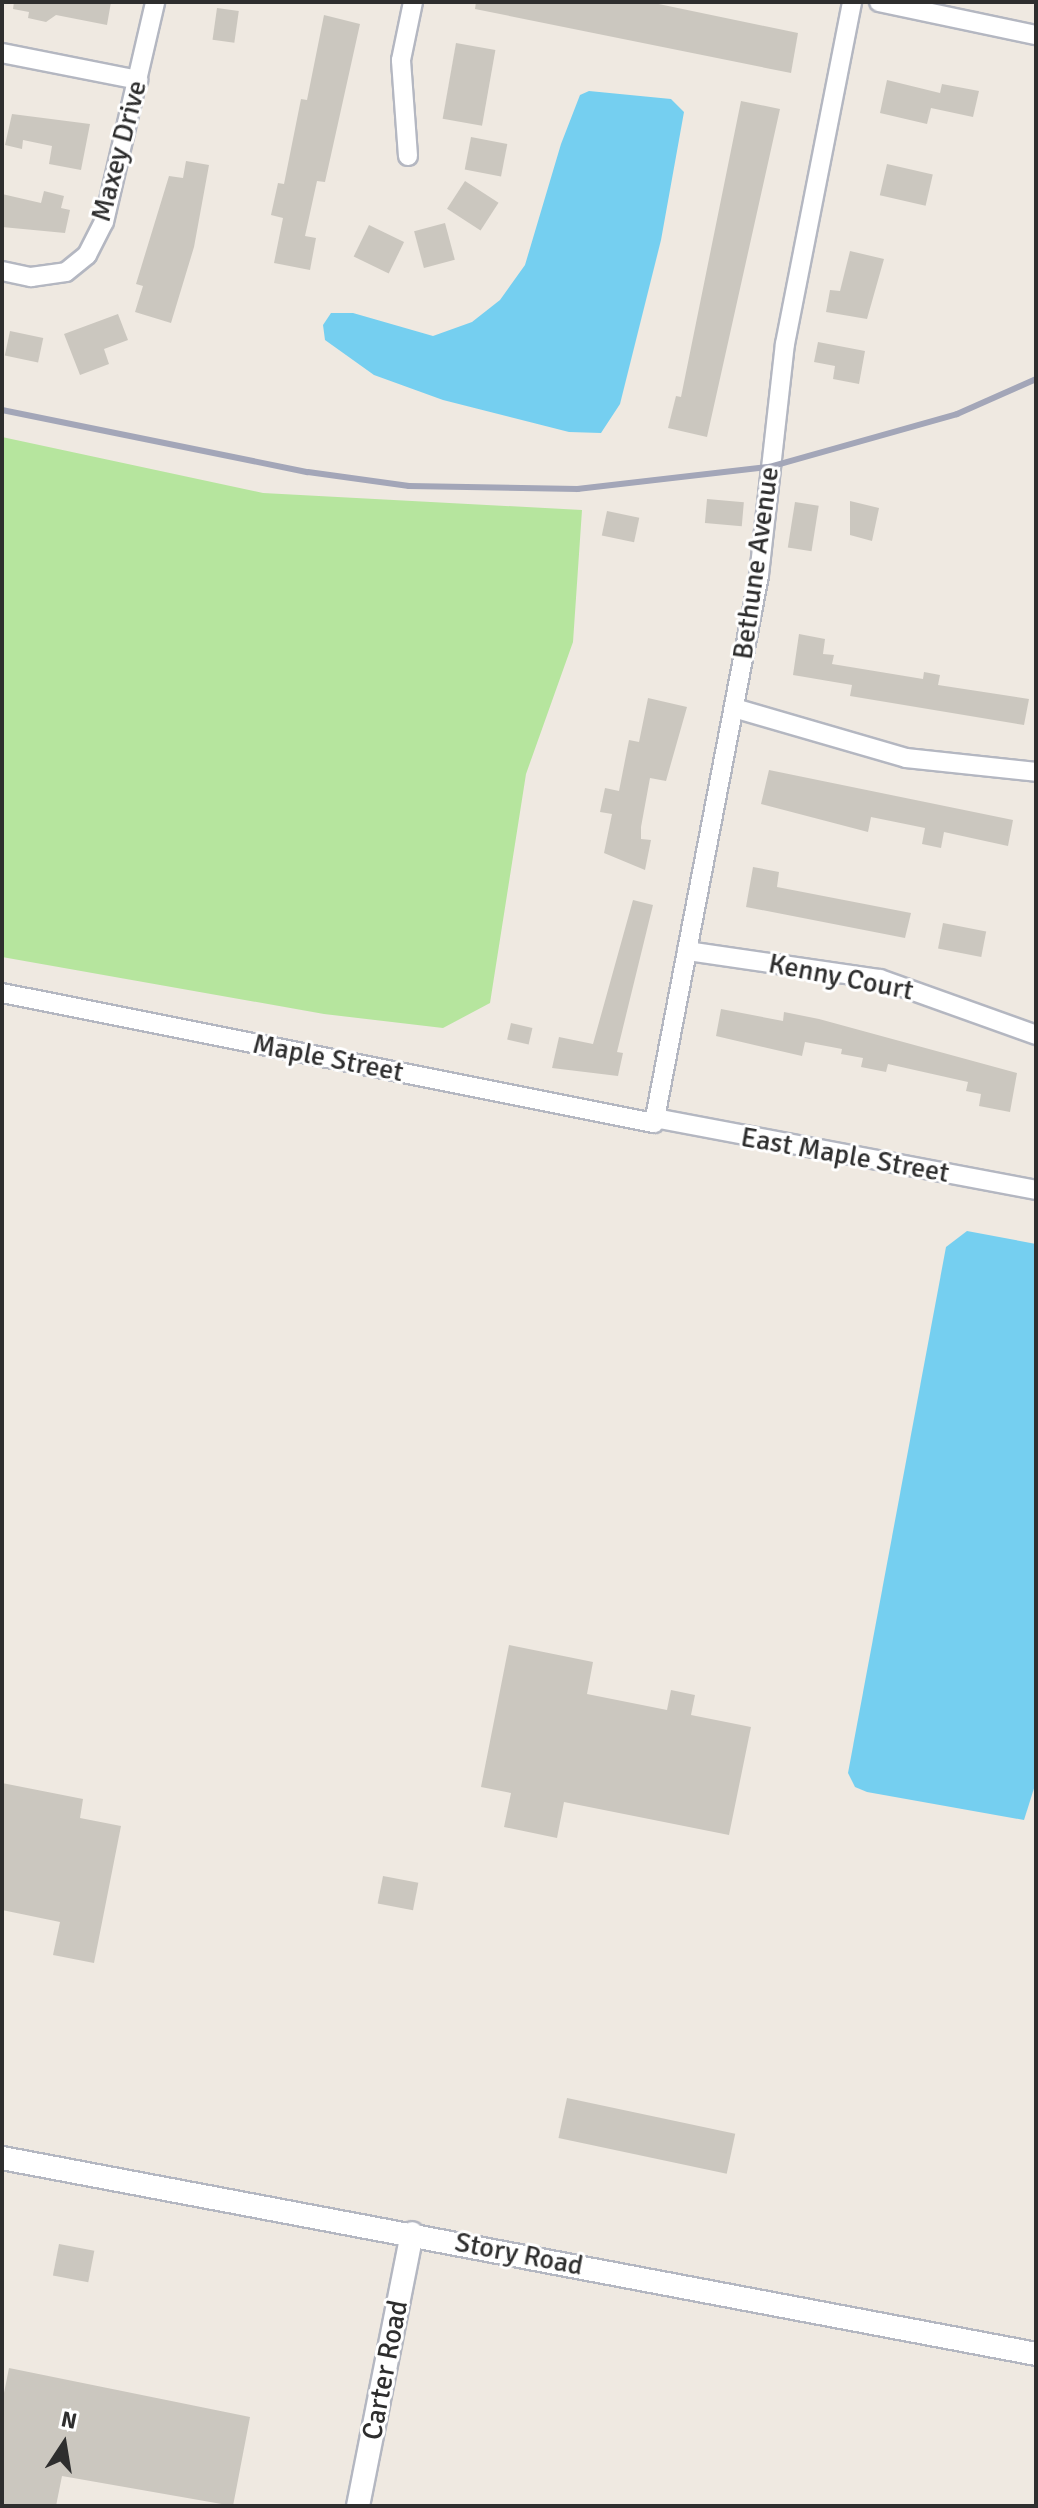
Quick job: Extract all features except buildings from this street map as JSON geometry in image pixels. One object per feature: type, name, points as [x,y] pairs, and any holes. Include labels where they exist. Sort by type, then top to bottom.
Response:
[{"type":"street","name":"Maxey Drive","points":[[2,271],[31,277],[66,272],[87,255],[104,222],[155,2]]},
{"type":"street","points":[[408,156],[401,60],[413,2]]},
{"type":"street","name":"Bethune Avenue","points":[[655,1121],[759,575],[785,344],[852,2]]},
{"type":"street","points":[[879,2],[1036,35]]},
{"type":"street","points":[[2,53],[138,80]]},
{"type":"street","points":[[734,708],[906,758],[1036,772]]},
{"type":"street","name":"Kenny Court","points":[[687,951],[880,979],[1036,1035]]},
{"type":"street","name":"Maple Street","points":[[2,993],[655,1121]]},
{"type":"street","name":"East Maple Street","points":[[655,1121],[1036,1190]]},
{"type":"street","name":"Story Road","points":[[2,2158],[412,2233],[1036,2354]]},
{"type":"street","name":"Carter Road","points":[[358,2506],[412,2233]]},
{"type":"green space","points":[[2,437],[263,493],[582,510],[573,642],[526,774],[490,1003],[443,1028],[324,1014],[2,957]]},
{"type":"water","points":[[589,91],[671,99],[684,112],[661,240],[620,404],[601,433],[569,432],[443,400],[374,375],[325,340],[323,325],[331,313],[353,313],[433,336],[472,322],[500,300],[525,265],[561,144],[580,95]]},
{"type":"water","points":[[967,1231],[1036,1244],[1036,1782],[1024,1820],[867,1792],[855,1787],[848,1773],[946,1247]]},
{"type":"railway","points":[[2,410],[308,472],[409,486],[578,489],[769,467],[957,414],[1036,379]]}]
